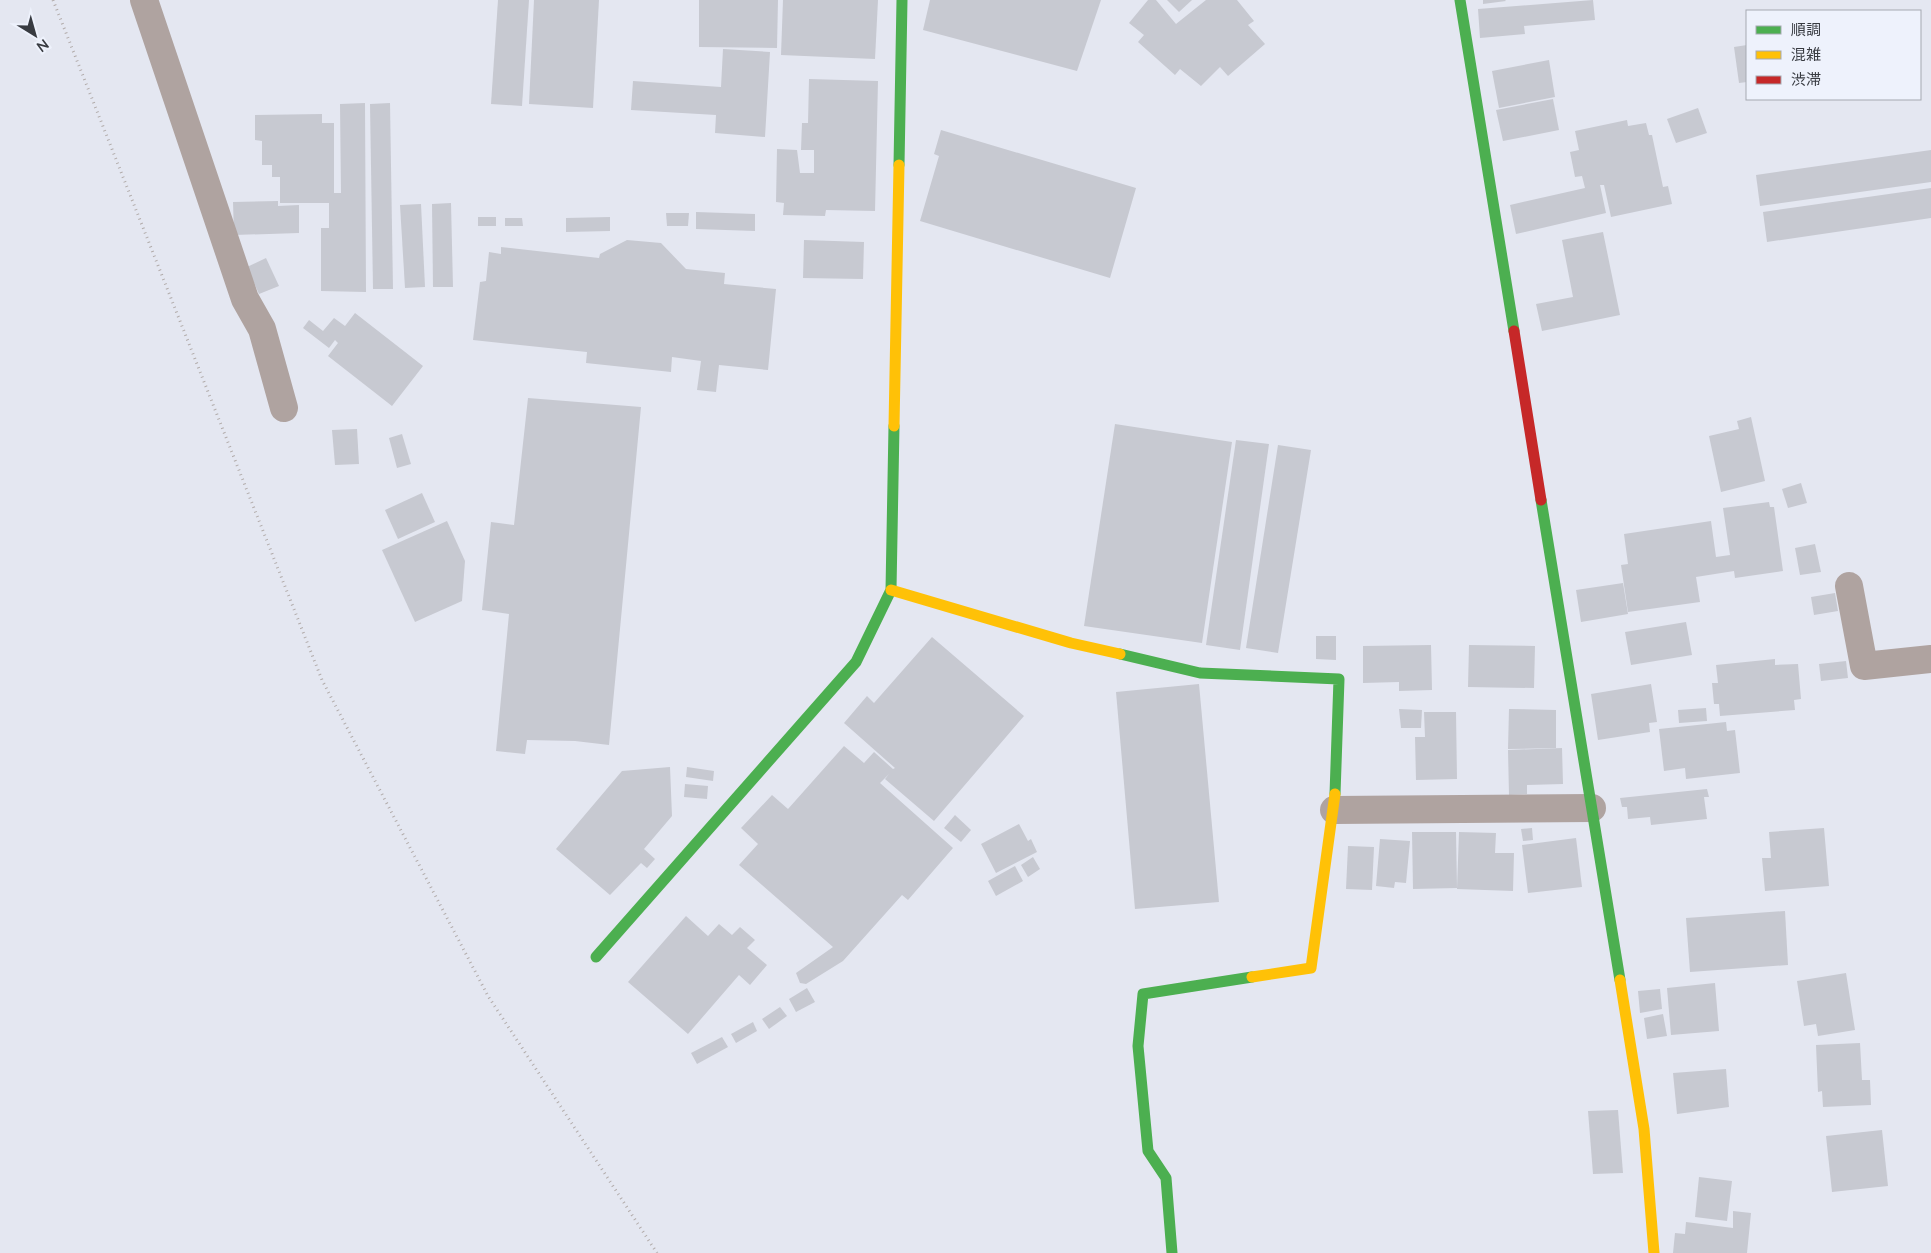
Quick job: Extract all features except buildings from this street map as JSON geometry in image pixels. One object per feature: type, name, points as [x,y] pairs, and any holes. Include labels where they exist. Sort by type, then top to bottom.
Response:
[{"type":"street","points":[[144,0],[245,299],[262,329],[284,408]]},
{"type":"street","points":[[596,957],[856,662],[891,590],[902,0]]},
{"type":"street","points":[[1460,0],[1644,1129],[1654,1253]]},
{"type":"street","points":[[1849,586],[1864,666],[1931,659]]},
{"type":"street","points":[[891,590],[1071,643],[1200,673],[1339,679],[1334,810],[1311,968],[1143,994],[1138,1046],[1148,1151],[1166,1178],[1172,1253]]},
{"type":"street","points":[[1334,810],[1592,808]]},
{"type":"path","points":[[53,0],[322,680],[488,996],[657,1253]]},
{"type":"traffic: fast","points":[[899,165],[902,0]]},
{"type":"traffic: fast","points":[[1460,0],[1514,331]]},
{"type":"traffic: fast","points":[[596,957],[856,662],[891,590],[894,426]]},
{"type":"traffic: fast","points":[[1541,500],[1620,980]]},
{"type":"traffic: fast","points":[[1120,654],[1200,673],[1339,679],[1335,794]]},
{"type":"traffic: fast","points":[[1172,1253],[1166,1178],[1148,1151],[1138,1046],[1143,994],[1252,977]]},
{"type":"traffic: slow","points":[[894,426],[899,165]]},
{"type":"traffic: slow","points":[[891,590],[1071,643],[1120,654]]},
{"type":"traffic: slow","points":[[1252,977],[1311,968],[1335,794]]},
{"type":"traffic: slow","points":[[1620,980],[1644,1129],[1654,1253]]},
{"type":"traffic: jam","points":[[1514,331],[1541,500]]}]
